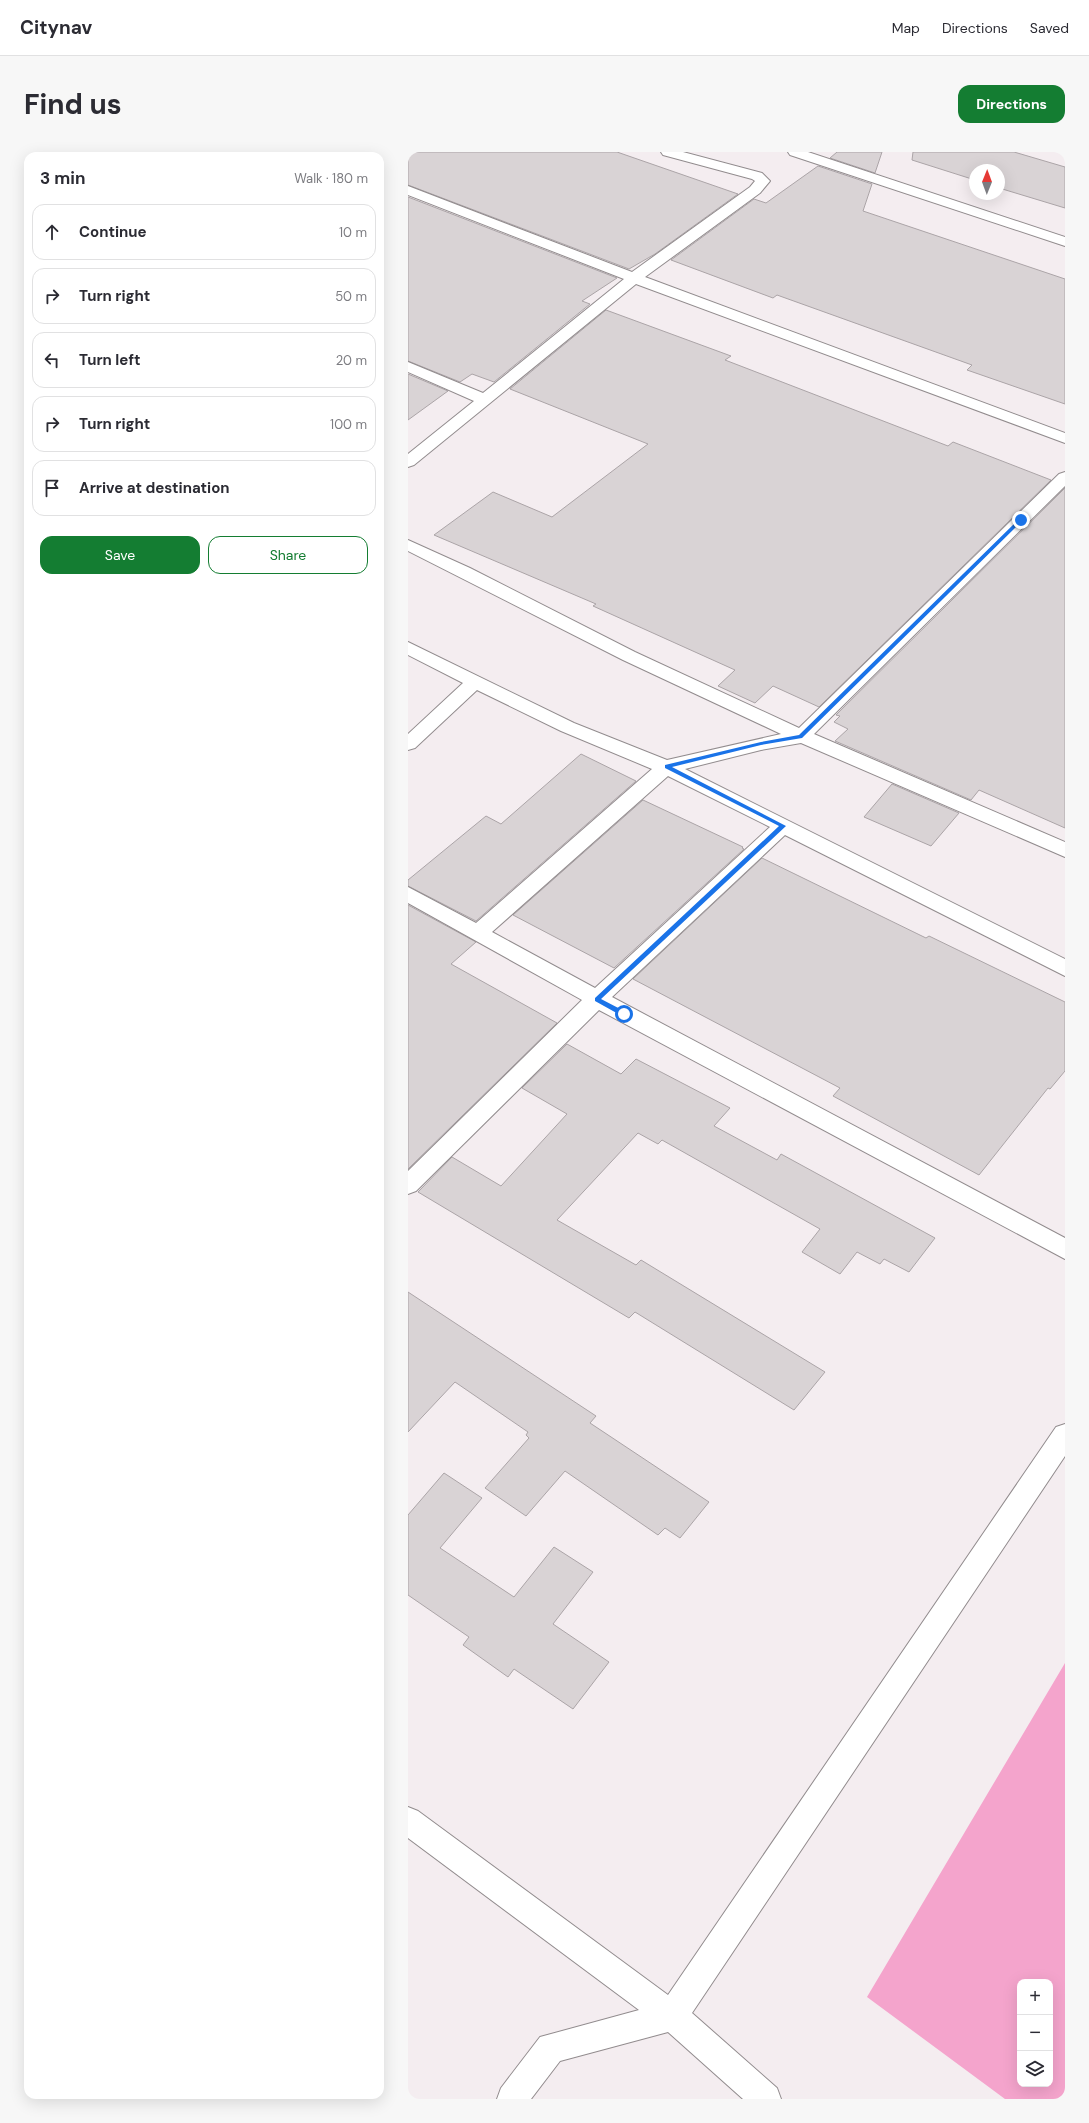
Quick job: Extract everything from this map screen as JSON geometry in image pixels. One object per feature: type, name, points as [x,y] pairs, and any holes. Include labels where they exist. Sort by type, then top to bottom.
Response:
[{"type":"street","points":[[408,462],[634,278],[755,190],[763,181],[757,176],[689,155],[668,152]]},
{"type":"street","points":[[795,152],[1065,242]]},
{"type":"street","points":[[408,190],[634,278],[1065,438]]},
{"type":"street","points":[[408,367],[486,400]]},
{"type":"street","points":[[479,932],[666,767],[800,736],[1065,477]]},
{"type":"street","points":[[408,545],[453,566],[629,656],[800,736],[1065,850]]},
{"type":"street","points":[[408,648],[475,682],[616,748],[666,767],[1065,968]]},
{"type":"street","points":[[408,744],[475,682]]},
{"type":"street","points":[[408,1185],[597,999],[783,826]]},
{"type":"street","points":[[408,894],[479,932],[597,999],[1065,1249]]},
{"type":"street","points":[[512,2099],[551,2048],[672,2016],[1065,1435]]},
{"type":"street","points":[[408,1821],[672,2016],[766,2099]]},
{"type":"shaded area","points":[[1065,1663],[1065,2099],[1005,2099],[867,1997]]},
{"type":"building","points":[[408,152],[617,152],[738,194],[655,254],[629,269],[408,185]]},
{"type":"building","points":[[837,152],[882,152],[875,173],[830,158]]},
{"type":"building","points":[[913,152],[1014,152],[1065,167],[1065,208],[1005,190],[1005,164],[969,164],[969,178],[912,160]]},
{"type":"building","points":[[818,166],[872,184],[863,211],[1065,279],[1065,404],[967,370],[972,365],[777,295],[773,298],[671,260],[754,199],[766,203]]},
{"type":"building","points":[[408,197],[617,278],[582,301],[590,304],[494,382],[472,374],[460,382],[408,361]]},
{"type":"building","points":[[606,310],[731,356],[725,360],[948,446],[953,442],[1051,480],[819,707],[773,686],[755,703],[718,686],[735,670],[593,606],[596,604],[434,535],[493,492],[552,517],[648,444],[510,389]]},
{"type":"building","points":[[408,374],[448,391],[408,420]]},
{"type":"building","points":[[1065,488],[1065,828],[979,790],[971,800],[835,741],[848,729],[834,722],[840,716],[836,715]]},
{"type":"building","points":[[581,754],[636,781],[476,921],[408,886],[408,880],[486,816],[501,824]]},
{"type":"building","points":[[892,784],[959,813],[931,846],[864,817]]},
{"type":"building","points":[[643,800],[743,847],[742,848],[744,849],[614,968],[513,915]]},
{"type":"building","points":[[762,858],[926,938],[929,936],[1065,1002],[1065,1071],[1050,1089],[1048,1088],[979,1175],[833,1096],[840,1088],[633,979]]},
{"type":"building","points":[[408,905],[476,942],[451,964],[557,1023],[408,1169]]},
{"type":"building","points":[[567,1044],[621,1074],[636,1059],[730,1108],[714,1126],[777,1160],[781,1154],[935,1238],[909,1272],[884,1259],[880,1264],[857,1252],[840,1274],[802,1252],[820,1229],[662,1140],[658,1144],[638,1133],[557,1220],[636,1265],[641,1260],[825,1372],[794,1410],[635,1312],[629,1318],[418,1192],[452,1157],[501,1186],[567,1114],[522,1088]]},
{"type":"building","points":[[408,1292],[596,1416],[590,1423],[709,1502],[680,1538],[665,1528],[658,1535],[565,1471],[526,1516],[485,1488],[529,1438],[526,1435],[528,1432],[455,1382],[408,1432]]},
{"type":"building","points":[[444,1473],[482,1498],[440,1548],[514,1597],[554,1547],[593,1572],[553,1624],[609,1662],[573,1709],[514,1669],[508,1677],[463,1645],[469,1637],[408,1595],[408,1515]]},
{"type":"route","points":[[624,1014],[597,999],[783,826],[666,767],[800,736],[1021,520]]}]
